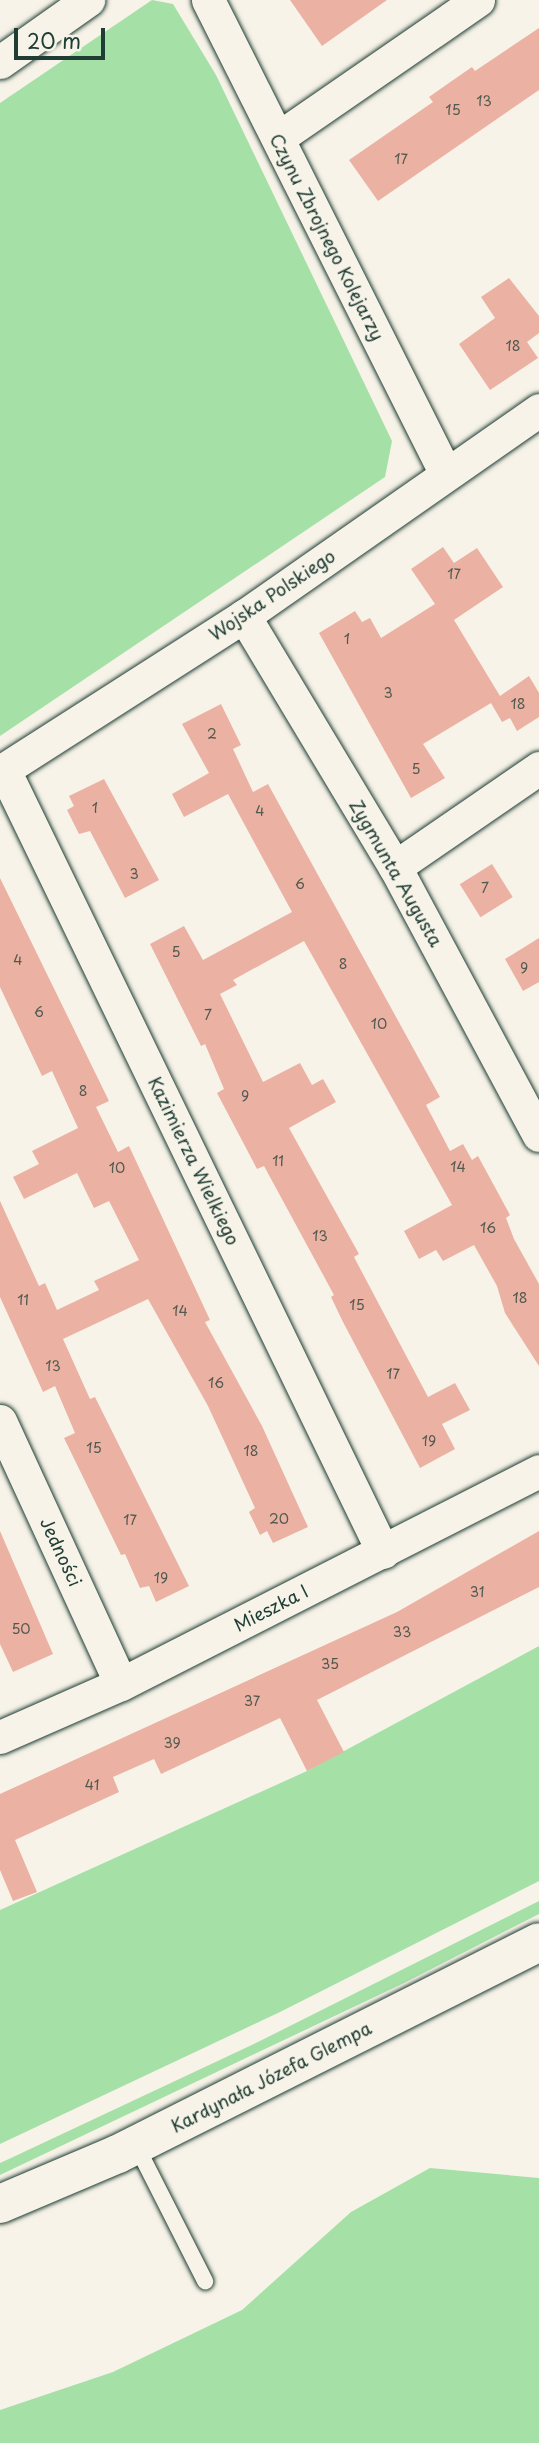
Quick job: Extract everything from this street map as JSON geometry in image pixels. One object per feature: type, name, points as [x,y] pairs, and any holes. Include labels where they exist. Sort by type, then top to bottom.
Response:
[{"type":"main road","name":"Kardynała Józefa Glempa","points":[[0,2204],[136,2144],[539,1942]]},
{"type":"street","points":[[0,62],[88,0]]},
{"type":"street","name":"Czynu Zbrojnego Kolejarzy","points":[[208,0],[446,474]]},
{"type":"street","points":[[278,138],[478,0]]},
{"type":"street","name":"Wojska Polskiego","points":[[2,771],[244,617],[539,410]]},
{"type":"street","name":"Zygmunta Augusta","points":[[244,617],[395,867],[539,1133]]},
{"type":"street","points":[[395,867],[539,768]]},
{"type":"street","name":"Kazimierza Wielkiego","points":[[2,771],[383,1552]]},
{"type":"street","name":"Jedności","points":[[0,1421],[121,1684]]},
{"type":"street","name":"Mieszka I","points":[[0,1737],[121,1684],[539,1471]]},
{"type":"lane","points":[[136,2144],[205,2281]]},
{"type":"green space","points":[[152,0],[173,4],[216,75],[392,441],[385,477],[0,736],[0,103]]},
{"type":"green space","points":[[539,1646],[539,1881],[280,2012],[0,2144],[0,1910],[307,1771]]},
{"type":"green space","points":[[539,1901],[539,1914],[404,1983],[0,2175],[0,2163],[260,2041]]},
{"type":"green space","points":[[430,2168],[539,2178],[539,2443],[0,2443],[0,2410],[113,2372],[242,2310],[351,2212]]},
{"type":"building","points":[[290,0],[387,0],[322,46]]},
{"type":"building","points":[[539,28],[539,90],[378,201],[349,160],[433,102],[429,97],[446,85],[472,67],[475,71]]},
{"type":"building","points":[[509,278],[539,316],[539,333],[527,342],[538,358],[490,390],[459,344],[495,318],[481,297]]},
{"type":"building","points":[[443,547],[454,563],[477,548],[503,587],[454,620],[500,696],[529,676],[539,693],[539,717],[517,731],[510,718],[502,722],[491,703],[423,744],[445,778],[411,798],[319,633],[355,611],[362,622],[370,618],[381,638],[435,604],[411,569]]},
{"type":"building","points":[[221,704],[241,745],[233,749],[253,792],[268,784],[440,1097],[426,1105],[450,1151],[463,1144],[472,1160],[478,1156],[510,1215],[506,1218],[514,1239],[539,1284],[539,1366],[505,1313],[497,1286],[474,1245],[443,1261],[436,1250],[419,1259],[404,1231],[452,1205],[304,941],[233,980],[237,985],[220,994],[263,1082],[300,1063],[312,1085],[323,1079],[336,1102],[289,1128],[359,1254],[354,1257],[428,1397],[455,1383],[470,1410],[442,1424],[455,1449],[420,1468],[343,1322],[331,1297],[334,1295],[264,1166],[257,1169],[217,1093],[224,1089],[205,1044],[201,1046],[150,944],[184,926],[203,960],[292,912],[228,794],[184,817],[172,794],[209,773],[182,724]]},
{"type":"building","points":[[104,779],[159,880],[125,898],[90,831],[79,834],[67,810],[74,806],[69,796]]},
{"type":"building","points":[[492,864],[513,897],[480,917],[460,884]]},
{"type":"building","points":[[0,878],[109,1101],[96,1107],[118,1152],[129,1146],[210,1320],[205,1322],[262,1426],[308,1527],[273,1543],[267,1531],[260,1535],[249,1512],[255,1508],[208,1406],[148,1299],[63,1339],[90,1399],[95,1397],[189,1586],[156,1602],[149,1586],[140,1588],[125,1554],[121,1555],[64,1438],[75,1433],[55,1386],[43,1392],[0,1297],[0,1201],[39,1286],[45,1283],[57,1310],[99,1290],[94,1281],[139,1260],[109,1201],[94,1208],[77,1173],[24,1199],[13,1177],[39,1164],[32,1151],[78,1128],[52,1071],[42,1076],[0,987]]},
{"type":"building","points":[[539,938],[539,982],[523,991],[505,959]]},
{"type":"building","points":[[0,1531],[53,1654],[13,1672],[0,1644]]},
{"type":"building","points":[[539,1531],[539,1587],[317,1700],[344,1752],[307,1771],[280,1718],[161,1774],[154,1759],[113,1777],[119,1792],[15,1840],[37,1892],[13,1901],[0,1870],[0,1794],[397,1612]]}]
